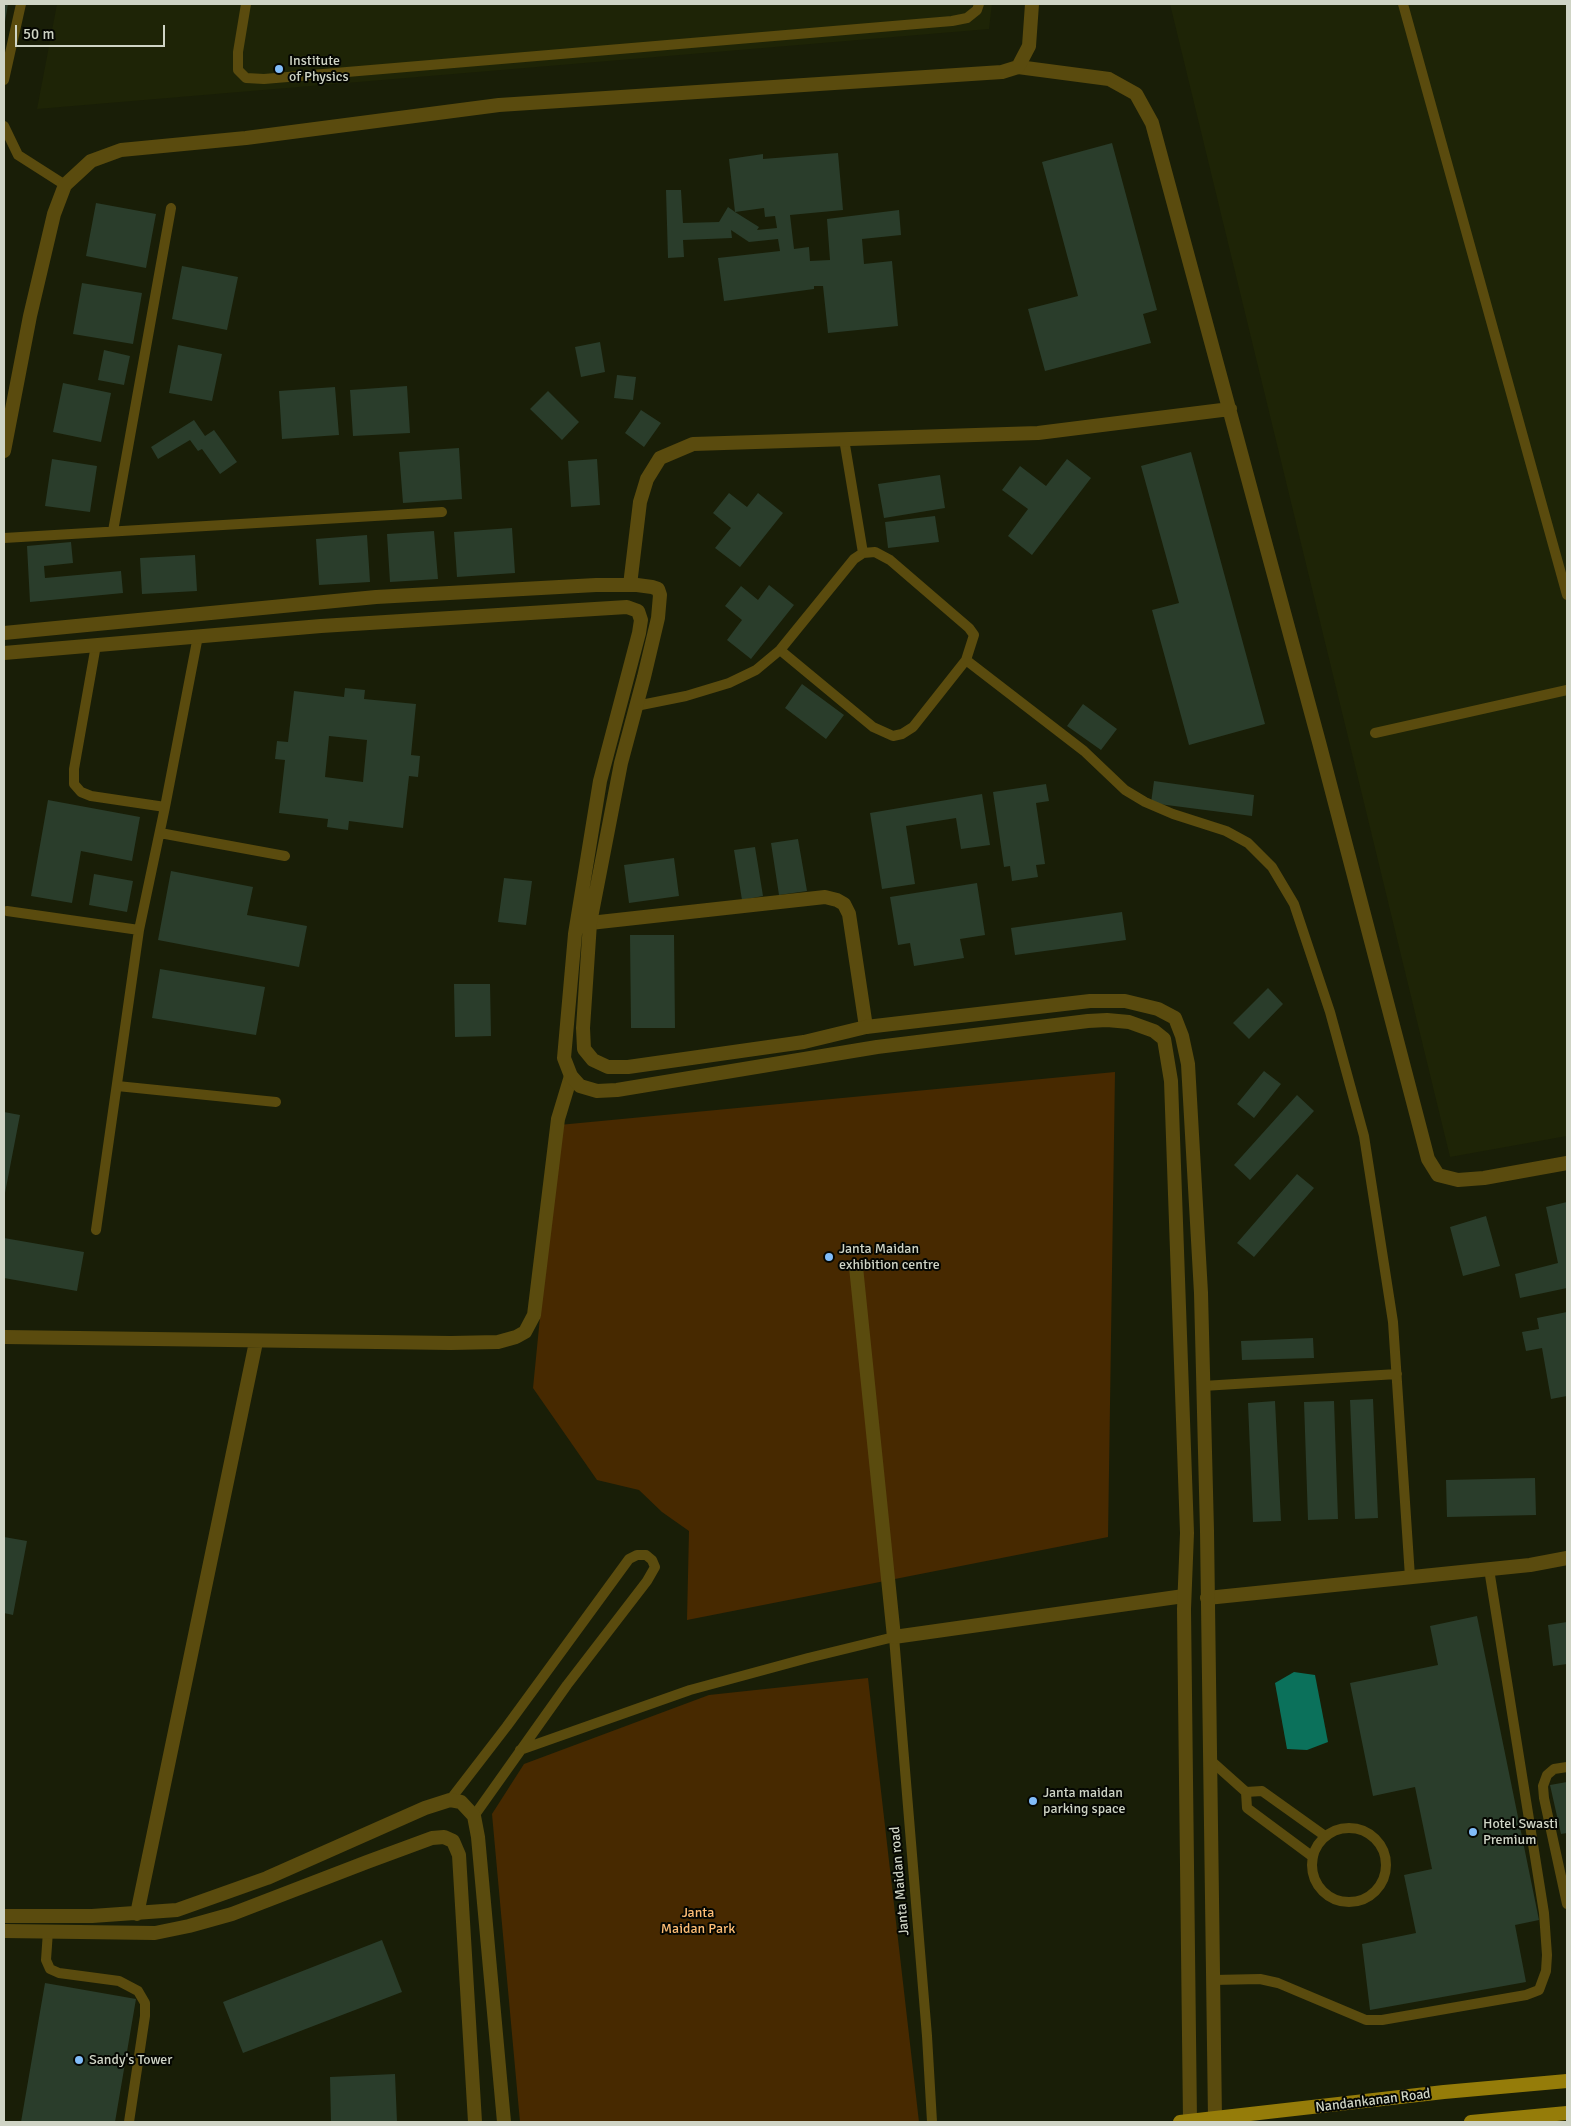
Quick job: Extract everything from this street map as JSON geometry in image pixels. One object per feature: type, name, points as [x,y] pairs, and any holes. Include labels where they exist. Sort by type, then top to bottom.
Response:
[{"type":"main road","name":"Nandankanan Road","points":[[1185,2122],[1444,2092],[1567,2081]]},
{"type":"main road","points":[[1471,2122],[1567,2113]]},
{"type":"street","points":[[1018,67],[1029,46],[1032,4]]},
{"type":"street","points":[[4,451],[30,316],[54,214],[65,185],[90,161],[121,150],[246,138],[499,105],[1002,72],[1018,67],[1109,78],[1136,94],[1152,123],[1230,409],[1428,1159],[1438,1174],[1458,1180],[1484,1178],[1567,1163]]},
{"type":"street","points":[[630,585],[640,502],[647,479],[660,458],[693,444],[1038,434],[1230,409]]},
{"type":"street","points":[[4,633],[376,597],[630,585],[652,587],[658,589],[660,595],[658,618],[619,772],[590,923],[583,1028],[584,1049],[593,1060],[608,1067],[628,1067],[804,1042],[866,1027],[1090,1001],[1125,1001],[1158,1009],[1175,1018],[1182,1036],[1188,1064],[1201,1293],[1215,2119]]},
{"type":"street","points":[[4,653],[321,626],[627,607],[638,611],[641,620],[640,633],[600,781],[577,924],[564,1058],[571,1076],[580,1086],[597,1091],[617,1090],[877,1047],[1024,1027],[1107,1020],[1129,1022],[1154,1031],[1164,1039],[1171,1081],[1187,1533],[1184,1596],[1185,2122]]},
{"type":"street","points":[[590,923],[825,897],[837,900],[844,904],[849,914],[866,1027]]},
{"type":"street","points":[[4,1337],[256,1342],[498,1342],[516,1337],[525,1332],[534,1315],[558,1119],[571,1076]]},
{"type":"street","points":[[856,1266],[894,1637],[1184,1596]]},
{"type":"street","points":[[137,1914],[256,1342]]},
{"type":"street","points":[[1207,1598],[1489,1569],[1567,1558]]},
{"type":"street","points":[[4,1916],[92,1916],[177,1910],[267,1878],[425,1808],[450,1800],[460,1802],[474,1816],[478,1837],[504,2122]]},
{"type":"street","points":[[4,1930],[155,1933],[189,1926],[232,1914],[432,1838],[444,1837],[453,1841],[459,1855],[475,2122]]},
{"type":"lane","points":[[4,80],[21,4]]},
{"type":"lane","points":[[246,4],[238,52],[238,70],[246,78],[264,79],[952,21],[967,18],[977,10],[979,4]]},
{"type":"lane","points":[[1403,4],[1567,596]]},
{"type":"lane","points":[[4,126],[18,154],[65,185]]},
{"type":"lane","points":[[114,531],[171,208]]},
{"type":"lane","points":[[844,439],[863,553]]},
{"type":"lane","points":[[4,538],[442,512]]},
{"type":"lane","points":[[636,706],[686,696],[729,683],[756,670],[780,650],[854,559],[863,553],[876,552],[890,560],[969,628],[974,635],[966,660],[913,727],[902,734],[893,736],[873,727],[780,650]]},
{"type":"lane","points":[[96,1230],[139,930],[166,807],[198,636]]},
{"type":"lane","points":[[96,645],[74,769],[74,784],[81,792],[91,796],[166,807]]},
{"type":"lane","points":[[966,660],[1084,751],[1125,790],[1145,802],[1173,814],[1226,831],[1248,843],[1272,867],[1294,904],[1330,1012],[1364,1136],[1393,1322],[1410,1577]]},
{"type":"lane","points":[[1375,733],[1567,690]]},
{"type":"lane","points":[[160,833],[285,856]]},
{"type":"lane","points":[[7,911],[139,930]]},
{"type":"lane","points":[[117,1086],[276,1102]]},
{"type":"lane","points":[[1203,1386],[1397,1374]]},
{"type":"lane","points":[[450,1800],[507,1726],[629,1559],[637,1555],[646,1555],[652,1560],[655,1567],[647,1581],[567,1685],[474,1816]]},
{"type":"lane","points":[[1213,1980],[1260,1979],[1278,1983],[1366,2020],[1382,2020],[1526,1995],[1538,1990],[1543,1982],[1546,1971],[1547,1955],[1544,1913],[1489,1569]]},
{"type":"lane","points":[[520,1750],[690,1690],[894,1637]]},
{"type":"lane","name":"Janta Maidan road","points":[[894,1637],[932,2122]]},
{"type":"lane","points":[[1209,1759],[1246,1792],[1247,1808],[1313,1857]]},
{"type":"lane","points":[[1567,1767],[1554,1769],[1547,1775],[1543,1786],[1567,1904]]},
{"type":"lane","points":[[1246,1792],[1262,1791],[1325,1836]]},
{"type":"lane","points":[[1349,1827],[1361,1829],[1372,1835],[1380,1845],[1385,1856],[1386,1869],[1383,1881],[1376,1891],[1366,1898],[1354,1902],[1342,1902],[1331,1898],[1318,1885],[1312,1869],[1313,1857],[1317,1845],[1325,1836],[1336,1830],[1349,1827]]},
{"type":"lane","points":[[48,1931],[46,1960],[50,1969],[119,1981],[138,1991],[145,2003],[145,2016],[129,2122]]},
{"type":"shaded area","name":"Institute of Physics","points":[[57,4],[992,4],[989,29],[37,109]]},
{"type":"shaded area","points":[[1170,4],[1567,4],[1567,1136],[1450,1157]]},
{"type":"green space","name":"Janta Maidan exhibition centre","points":[[1115,1072],[1108,1537],[687,1620],[689,1531],[662,1512],[639,1490],[597,1480],[533,1388],[559,1125]]},
{"type":"green space","name":"Janta Maidan Park","points":[[868,1678],[919,2122],[520,2122],[492,1814],[524,1764],[709,1695]]},
{"type":"water","points":[[1294,1672],[1315,1675],[1328,1742],[1307,1750],[1287,1749],[1275,1683]]},
{"type":"building","points":[[4,4],[8,4],[5,22],[4,22]]},
{"type":"building","points":[[1112,143],[1157,310],[1143,314],[1151,343],[1045,371],[1028,309],[1078,296],[1042,162]]},
{"type":"building","points":[[838,153],[843,210],[790,215],[794,249],[809,247],[810,261],[830,260],[827,219],[899,210],[901,235],[862,239],[864,264],[892,261],[898,326],[828,333],[823,286],[814,286],[814,289],[724,301],[718,258],[780,251],[778,239],[749,242],[731,230],[732,238],[683,240],[684,257],[668,258],[666,190],[681,190],[683,223],[719,222],[728,207],[735,212],[729,159],[763,154],[763,159]],"holes":[[[764,208],[765,217],[775,216],[777,228],[757,230],[759,227],[735,212]]]},
{"type":"building","points":[[96,203],[156,214],[146,268],[86,256]]},
{"type":"building","points":[[182,266],[238,277],[227,330],[172,319]]},
{"type":"building","points":[[82,283],[142,293],[133,344],[73,334]]},
{"type":"building","points":[[600,342],[605,372],[581,377],[575,347]]},
{"type":"building","points":[[178,345],[222,354],[212,401],[169,393]]},
{"type":"building","points":[[104,350],[130,356],[124,385],[98,380]]},
{"type":"building","points":[[617,375],[636,377],[633,400],[614,398]]},
{"type":"building","points":[[63,383],[111,393],[101,442],[53,432]]},
{"type":"building","points":[[407,386],[410,433],[353,436],[350,390]]},
{"type":"building","points":[[335,387],[339,435],[282,439],[279,391]]},
{"type":"building","points":[[548,391],[579,422],[562,440],[530,409]]},
{"type":"building","points":[[641,410],[661,423],[644,447],[625,433]]},
{"type":"building","points":[[194,420],[205,436],[214,430],[237,462],[220,474],[202,449],[198,451],[190,440],[158,459],[151,447]]},
{"type":"building","points":[[459,448],[462,499],[403,503],[399,452]]},
{"type":"building","points":[[1191,452],[1265,724],[1189,745],[1152,610],[1179,603],[1141,466]]},
{"type":"building","points":[[52,459],[97,466],[90,512],[45,506]]},
{"type":"building","points":[[597,459],[600,505],[571,507],[568,461]]},
{"type":"building","points":[[1067,459],[1091,478],[1032,555],[1008,536],[1028,509],[1002,490],[1020,466],[1046,486]]},
{"type":"building","points":[[940,475],[945,508],[884,518],[878,484]]},
{"type":"building","points":[[729,493],[747,507],[758,493],[783,513],[740,567],[715,548],[731,528],[713,513]]},
{"type":"building","points":[[935,516],[939,542],[888,548],[885,522]]},
{"type":"building","points":[[512,528],[515,573],[457,577],[454,532]]},
{"type":"building","points":[[434,531],[438,579],[390,582],[387,534]]},
{"type":"building","points":[[367,535],[370,582],[319,585],[316,539]]},
{"type":"building","points":[[71,542],[73,563],[44,566],[45,578],[121,571],[123,593],[30,602],[27,546]]},
{"type":"building","points":[[195,555],[197,591],[142,594],[140,558]]},
{"type":"building","points":[[769,585],[794,605],[751,659],[727,640],[742,620],[725,606],[741,586],[758,600]]},
{"type":"building","points":[[802,684],[844,715],[826,739],[785,708]]},
{"type":"building","points":[[345,688],[365,690],[364,699],[416,704],[411,755],[420,756],[418,777],[409,776],[403,828],[349,821],[348,830],[327,827],[328,819],[279,813],[285,760],[275,759],[277,741],[288,742],[294,691],[344,697]],"holes":[[[329,736],[367,740],[363,782],[325,777]]]},
{"type":"building","points":[[1083,704],[1117,729],[1101,750],[1067,726]]},
{"type":"building","points":[[1154,781],[1254,795],[1252,816],[1151,803]]},
{"type":"building","points":[[1046,784],[1049,801],[1036,803],[1045,864],[1036,865],[1038,877],[1012,881],[1010,866],[1004,867],[993,792]]},
{"type":"building","points":[[982,794],[990,845],[961,849],[956,818],[906,826],[915,884],[882,889],[870,813]]},
{"type":"building","points":[[48,800],[140,817],[132,861],[81,851],[72,903],[31,896]]},
{"type":"building","points":[[798,839],[807,891],[779,895],[771,843]]},
{"type":"building","points":[[755,847],[763,896],[742,900],[734,850]]},
{"type":"building","points":[[674,858],[679,896],[629,903],[624,865]]},
{"type":"building","points":[[171,871],[253,887],[247,915],[307,926],[299,967],[158,940]]},
{"type":"building","points":[[94,874],[133,881],[127,912],[89,905]]},
{"type":"building","points":[[504,878],[532,881],[526,925],[498,922]]},
{"type":"building","points":[[977,883],[985,935],[960,939],[964,958],[914,966],[910,943],[898,945],[890,897]]},
{"type":"building","points":[[1122,912],[1126,940],[1015,955],[1011,928]]},
{"type":"building","points":[[630,935],[674,935],[675,1028],[631,1028]]},
{"type":"building","points":[[160,969],[265,987],[256,1035],[152,1018]]},
{"type":"building","points":[[454,984],[490,984],[491,1036],[455,1037]]},
{"type":"building","points":[[1268,988],[1283,1004],[1249,1039],[1233,1023]]},
{"type":"building","points":[[1264,1071],[1281,1084],[1254,1118],[1237,1104]]},
{"type":"building","points":[[1297,1095],[1314,1111],[1250,1180],[1234,1165]]},
{"type":"building","points":[[4,1112],[20,1115],[5,1193],[4,1193]]},
{"type":"building","points":[[1297,1174],[1314,1188],[1254,1257],[1237,1243]]},
{"type":"building","points":[[1567,1202],[1567,1288],[1520,1298],[1515,1274],[1558,1263],[1546,1207]]},
{"type":"building","points":[[1486,1216],[1500,1266],[1463,1276],[1450,1227]]},
{"type":"building","points":[[4,1238],[84,1252],[77,1291],[4,1278]]},
{"type":"building","points":[[1567,1312],[1567,1396],[1551,1399],[1542,1348],[1526,1351],[1522,1332],[1539,1329],[1537,1318]]},
{"type":"building","points":[[1313,1338],[1314,1358],[1242,1360],[1241,1341]]},
{"type":"building","points":[[1373,1399],[1378,1518],[1355,1519],[1350,1400]]},
{"type":"building","points":[[1275,1401],[1281,1521],[1253,1522],[1248,1403]]},
{"type":"building","points":[[1334,1401],[1338,1519],[1308,1520],[1304,1402]]},
{"type":"building","points":[[1535,1478],[1536,1515],[1447,1517],[1446,1480]]},
{"type":"building","points":[[4,1537],[27,1541],[13,1615],[4,1613]]},
{"type":"building","name":"Hotel Swasti Premium","points":[[1477,1616],[1539,1920],[1515,1925],[1526,1982],[1370,2010],[1362,1944],[1416,1933],[1404,1875],[1432,1869],[1415,1787],[1373,1796],[1350,1683],[1438,1665],[1430,1626]]},
{"type":"building","points":[[1567,1622],[1567,1664],[1553,1666],[1548,1625]]},
{"type":"building","points":[[1567,1782],[1567,1833],[1561,1834],[1550,1785]]},
{"type":"building","points":[[382,1940],[402,1992],[243,2053],[223,2002]]},
{"type":"building","name":"Sandy's Tower","points":[[45,1983],[136,1999],[115,2122],[21,2122]]},
{"type":"building","points":[[395,2074],[397,2122],[331,2122],[330,2077]]},
{"type":"place","name":"Institute of Physics","points":[[279,69]]},
{"type":"place","name":"Janta Maidan exhibition centre","points":[[829,1257]]},
{"type":"place","name":"Janta maidan parking space","points":[[1033,1801]]},
{"type":"place","name":"Hotel Swasti Premium","points":[[1473,1832]]},
{"type":"place","name":"Sandy's Tower","points":[[79,2060]]}]
